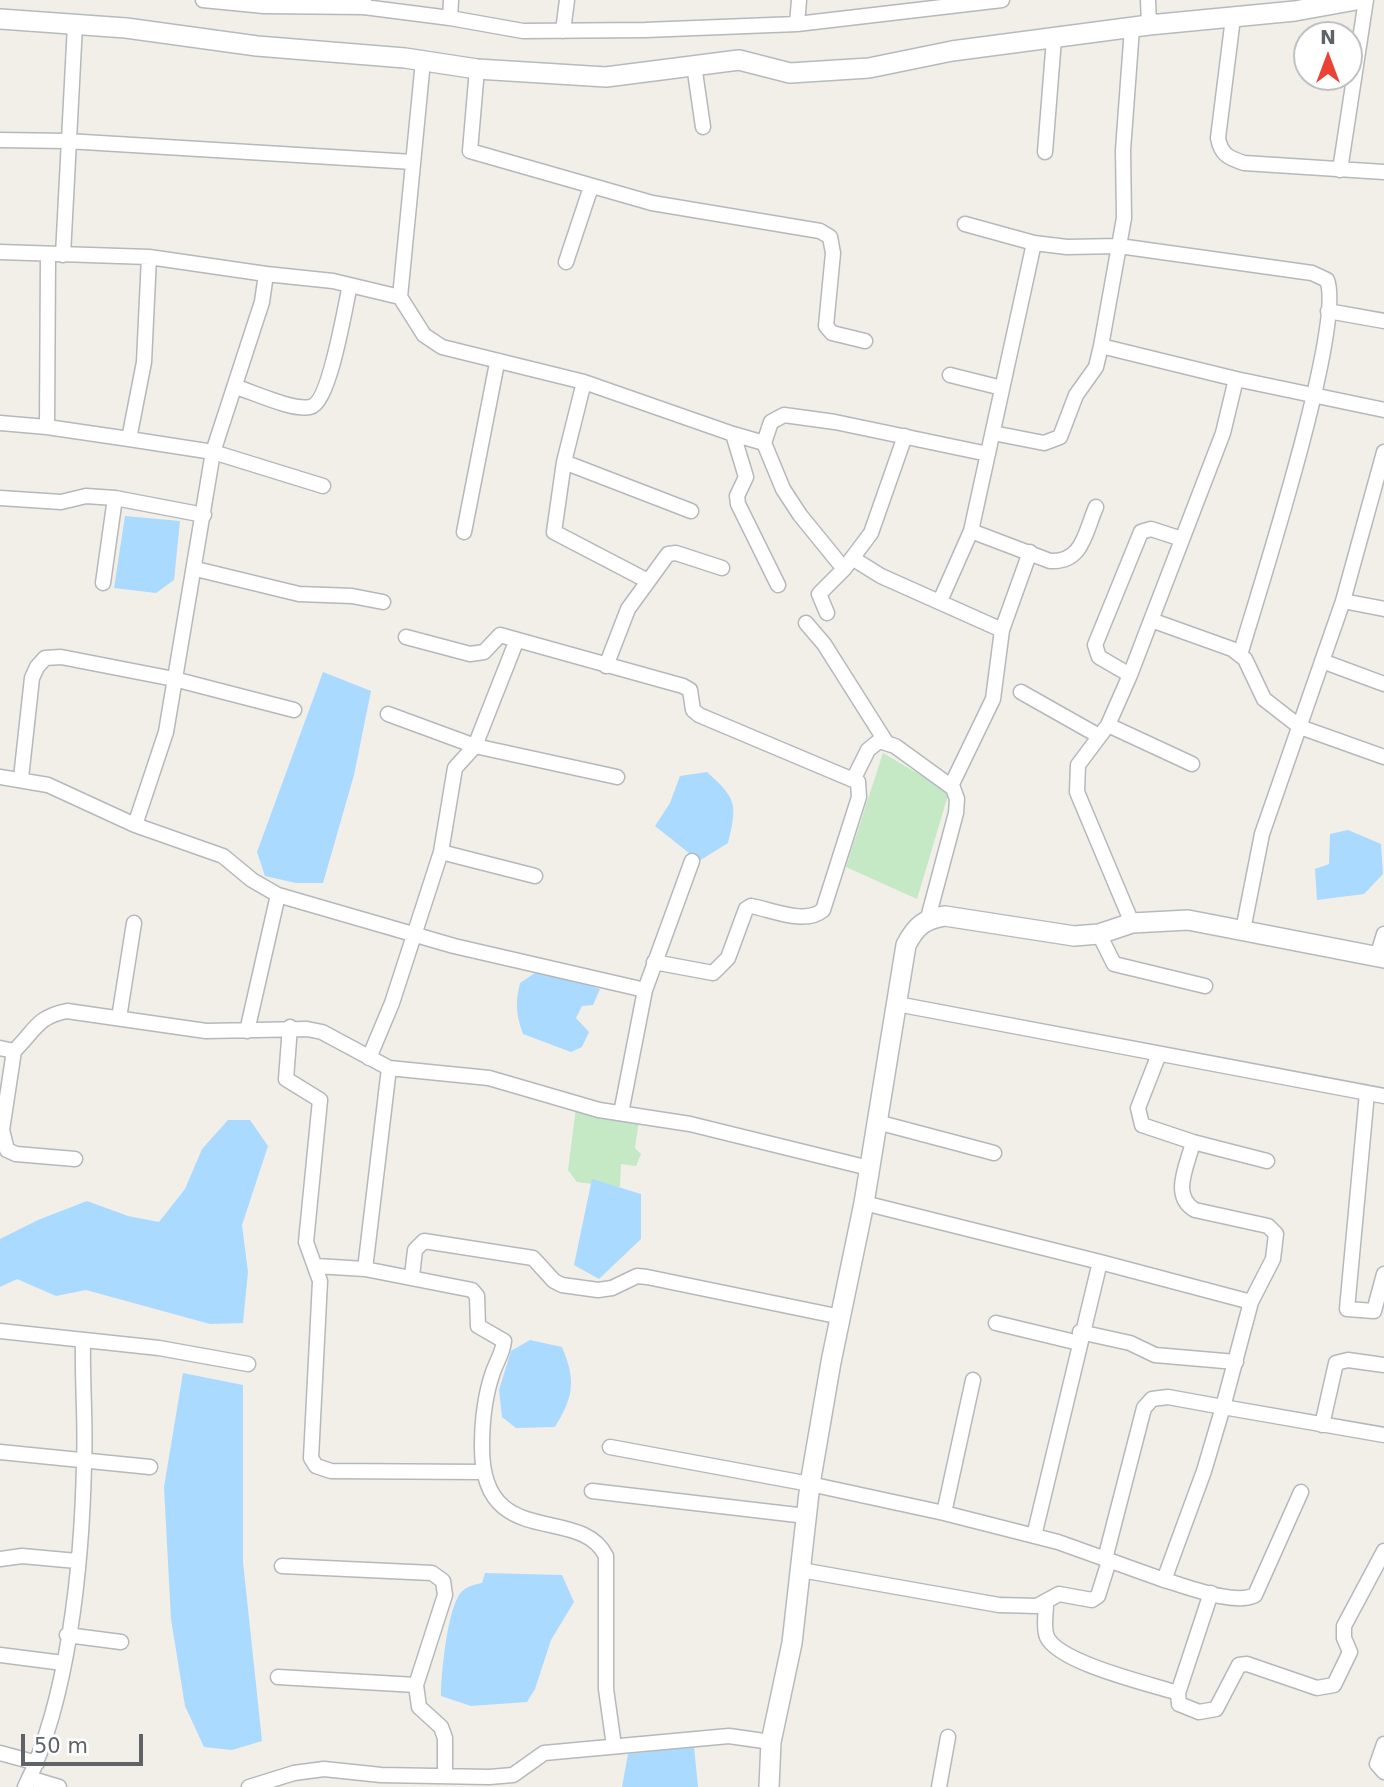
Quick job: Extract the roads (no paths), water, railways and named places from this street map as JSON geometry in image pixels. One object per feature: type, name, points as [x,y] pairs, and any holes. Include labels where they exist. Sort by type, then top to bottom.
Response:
[{"type":"street","points":[[203,0],[264,6],[364,4],[523,31],[797,24],[1002,0]]},
{"type":"street","points":[[450,18],[451,0]]},
{"type":"street","points":[[563,31],[566,0]]},
{"type":"street","points":[[797,24],[799,0]]},
{"type":"street","points":[[0,19],[75,24],[477,69],[606,77],[739,60],[790,73],[855,69],[952,51],[1054,39],[1144,16],[1233,18],[1356,0]]},
{"type":"street","points":[[1340,170],[1366,0]]},
{"type":"street","points":[[993,433],[1044,443],[1060,437],[1076,395],[1096,367],[1124,218],[1123,150],[1144,16]]},
{"type":"street","points":[[1233,18],[1218,138],[1220,149],[1228,158],[1244,163],[1384,172]]},
{"type":"street","points":[[63,255],[75,24]]},
{"type":"street","points":[[1045,152],[1054,39]]},
{"type":"street","points":[[423,61],[400,297],[424,335],[442,347],[497,363],[584,382],[764,443]]},
{"type":"street","points":[[694,65],[703,127]]},
{"type":"street","points":[[477,69],[470,151],[592,187],[689,210],[821,231],[830,237],[833,253],[826,327],[832,333],[865,341]]},
{"type":"street","points":[[0,141],[67,141],[413,162]]},
{"type":"street","points":[[566,262],[592,187]]},
{"type":"street","points":[[965,224],[1034,243],[1067,247],[1119,246],[1320,275],[1330,287],[1314,396],[1240,655]]},
{"type":"street","points":[[940,601],[971,531],[1034,243]]},
{"type":"street","points":[[0,252],[149,257],[350,285],[400,297]]},
{"type":"street","points":[[47,427],[48,255]]},
{"type":"street","points":[[129,439],[144,362],[149,257]]},
{"type":"street","points":[[135,825],[166,732],[196,569],[213,453],[262,302],[266,274]]},
{"type":"street","points":[[236,387],[295,406],[310,407],[320,401],[327,383],[350,285]]},
{"type":"street","points":[[1328,311],[1384,321]]},
{"type":"street","points":[[1101,346],[1236,379],[1384,410]]},
{"type":"street","points":[[464,532],[497,363]]},
{"type":"street","points":[[950,375],[1002,388]]},
{"type":"street","points":[[1132,923],[1077,792],[1078,765],[1104,730],[1130,675],[1223,433],[1236,379]]},
{"type":"street","points":[[584,382],[564,462],[554,532],[646,580]]},
{"type":"street","points":[[988,454],[784,415],[771,422],[764,443],[783,489],[800,515],[848,563],[1002,630]]},
{"type":"street","points":[[0,422],[213,453],[323,486]]},
{"type":"street","points":[[733,434],[746,477],[737,496],[738,504],[778,585]]},
{"type":"street","points":[[827,613],[819,594],[871,533],[905,436]]},
{"type":"street","points":[[1243,930],[1262,834],[1343,601],[1380,479],[1384,452]]},
{"type":"street","points":[[564,462],[691,511]]},
{"type":"street","points":[[0,498],[61,502],[86,496],[115,498],[204,515]]},
{"type":"street","points":[[103,583],[115,498]]},
{"type":"street","points":[[971,531],[1050,561],[1072,559],[1078,551],[1096,506]]},
{"type":"street","points":[[1130,675],[1099,657],[1095,645],[1141,532],[1152,529],[1182,539]]},
{"type":"street","points":[[951,786],[993,699],[1002,630],[1030,552]]},
{"type":"street","points":[[606,666],[628,608],[660,561],[676,553],[722,568]]},
{"type":"street","points":[[196,569],[299,594],[352,596],[383,602]]},
{"type":"street","points":[[1343,601],[1384,610]]},
{"type":"street","points":[[1151,620],[1213,641],[1240,655],[1254,673],[1264,699],[1300,727],[1384,757]]},
{"type":"street","points":[[806,623],[824,644],[886,742],[951,786],[957,799],[956,813],[928,918]]},
{"type":"street","points":[[407,637],[470,654],[484,652],[500,635],[516,642],[682,686],[690,690],[694,710],[699,715],[854,778],[860,786],[859,797],[823,910],[815,917],[803,918],[751,906],[746,909],[728,958],[713,973],[654,962]]},
{"type":"street","points":[[369,1058],[415,936],[441,852],[455,768],[475,746],[516,642]]},
{"type":"street","points":[[21,778],[32,678],[45,658],[61,657],[174,679],[294,710]]},
{"type":"street","points":[[1322,661],[1384,684]]},
{"type":"street","points":[[1021,692],[1104,730],[1192,764]]},
{"type":"street","points":[[387,714],[475,746],[617,777]]},
{"type":"street","points":[[854,778],[874,743],[886,742]]},
{"type":"street","points":[[0,776],[48,785],[135,825],[223,856],[252,880],[278,895],[415,936],[645,990]]},
{"type":"street","points":[[441,852],[535,876]]},
{"type":"street","points":[[621,1113],[645,990],[692,861]]},
{"type":"street","points":[[247,1031],[278,895]]},
{"type":"street","points":[[769,1787],[771,1742],[792,1643],[810,1484],[864,1203],[906,945],[914,929],[928,918],[945,916],[989,920],[1074,936],[1099,934],[1132,923],[1188,920],[1381,958],[1384,934]]},
{"type":"street","points":[[119,1018],[134,923]]},
{"type":"street","points":[[1099,934],[1114,964],[1205,986]]},
{"type":"street","points":[[897,1004],[1384,1096]]},
{"type":"street","points":[[75,1159],[16,1154],[7,1150],[2,1129],[7,1050],[49,1015],[67,1011],[206,1031],[290,1027],[322,1032],[388,1068],[489,1078],[621,1113],[690,1124],[869,1168]]},
{"type":"street","points":[[290,1027],[286,1079],[320,1100],[306,1242],[320,1282],[311,1458],[316,1466],[331,1471],[484,1472]]},
{"type":"street","points":[[1158,1054],[1140,1101],[1139,1118],[1142,1125],[1150,1130],[1267,1161]]},
{"type":"street","points":[[365,1269],[388,1068]]},
{"type":"street","points":[[1367,1093],[1347,1309],[1374,1311],[1384,1274]]},
{"type":"street","points":[[877,1122],[994,1153]]},
{"type":"street","points":[[1164,1580],[1204,1471],[1251,1302],[1273,1259],[1276,1234],[1268,1226],[1195,1210],[1185,1205],[1180,1194],[1193,1142]]},
{"type":"street","points":[[864,1203],[1251,1302]]},
{"type":"street","points":[[412,1276],[415,1250],[424,1241],[533,1258],[554,1282],[562,1285],[598,1290],[612,1288],[637,1276],[647,1277],[841,1317]]},
{"type":"street","points":[[1034,1536],[1100,1262]]},
{"type":"street","points":[[316,1266],[412,1276],[471,1290],[477,1296],[478,1326],[504,1341],[485,1401],[484,1472],[498,1503],[512,1513],[588,1537],[600,1544],[606,1556],[606,1689],[614,1746]]},
{"type":"street","points":[[996,1323],[1130,1343],[1154,1354],[1236,1362]]},
{"type":"street","points":[[0,1331],[83,1342],[159,1348],[248,1364]]},
{"type":"street","points":[[59,1787],[27,1783],[37,1763],[54,1711],[77,1561],[85,1463],[83,1342]]},
{"type":"street","points":[[1322,1426],[1336,1363],[1348,1360],[1384,1365]]},
{"type":"street","points":[[944,1513],[973,1380]]},
{"type":"street","points":[[801,1570],[999,1605],[1046,1604],[1059,1594],[1084,1600],[1098,1596],[1148,1403],[1168,1397],[1384,1435]]},
{"type":"street","points":[[610,1447],[810,1484],[944,1513],[1034,1536],[1164,1580],[1243,1599],[1255,1595],[1301,1492]]},
{"type":"street","points":[[0,1452],[85,1463],[150,1467]]},
{"type":"street","points":[[593,1491],[806,1516]]},
{"type":"street","points":[[1211,1593],[1178,1693],[1179,1704],[1199,1712],[1216,1709],[1239,1665],[1247,1664],[1318,1688],[1334,1685],[1350,1652],[1344,1639],[1343,1626],[1384,1551]]},
{"type":"street","points":[[0,1559],[6,1555],[77,1561]]},
{"type":"street","points":[[282,1566],[432,1573],[440,1576],[445,1586],[445,1595],[416,1685],[419,1707],[424,1715],[441,1727],[445,1738],[445,1776]]},
{"type":"street","points":[[1046,1604],[1045,1628],[1056,1647],[1078,1660],[1178,1693]]},
{"type":"street","points":[[67,1635],[121,1642]]},
{"type":"street","points":[[0,1655],[63,1662]]},
{"type":"street","points":[[278,1677],[416,1685]]},
{"type":"street","points":[[249,1787],[294,1773],[324,1769],[380,1781],[513,1775],[544,1753],[584,1752],[614,1746],[729,1736],[771,1742]]},
{"type":"street","points":[[939,1787],[948,1737]]},
{"type":"street","points":[[1384,1744],[1377,1764],[1384,1772]]},
{"type":"street","points":[[0,1753],[37,1763]]},
{"type":"water","points":[[125,516],[180,521],[174,580],[156,593],[114,588]]},
{"type":"water","points":[[323,672],[371,691],[354,775],[323,883],[296,883],[265,876],[257,852]]},
{"type":"water","points":[[707,772],[729,796],[733,819],[728,843],[699,861],[655,826],[670,803],[680,776]]},
{"type":"water","points":[[1348,830],[1381,844],[1383,874],[1364,894],[1317,900],[1315,869],[1329,864],[1330,834]]},
{"type":"water","points":[[550,972],[600,989],[593,1005],[582,1006],[576,1018],[589,1032],[582,1047],[571,1052],[523,1034],[519,1021],[517,1003],[520,983],[535,973]]},
{"type":"water","points":[[228,1120],[250,1120],[268,1146],[242,1225],[248,1272],[243,1323],[210,1324],[86,1290],[56,1296],[17,1279],[0,1287],[0,1239],[38,1220],[87,1201],[128,1216],[159,1222],[185,1189],[202,1149]]},
{"type":"water","points":[[592,1179],[641,1194],[641,1239],[599,1279],[574,1265]]},
{"type":"water","points":[[530,1340],[562,1347],[569,1369],[569,1397],[555,1427],[516,1428],[502,1417],[499,1390],[511,1351]]},
{"type":"water","points":[[183,1373],[243,1385],[243,1562],[262,1741],[232,1750],[204,1747],[185,1706],[171,1619],[164,1487]]},
{"type":"water","points":[[485,1573],[562,1575],[574,1602],[551,1640],[535,1689],[527,1702],[471,1706],[441,1696],[445,1645],[454,1606],[462,1591],[482,1583]]},
{"type":"water","points":[[694,1747],[698,1787],[622,1787],[628,1754]]}]
